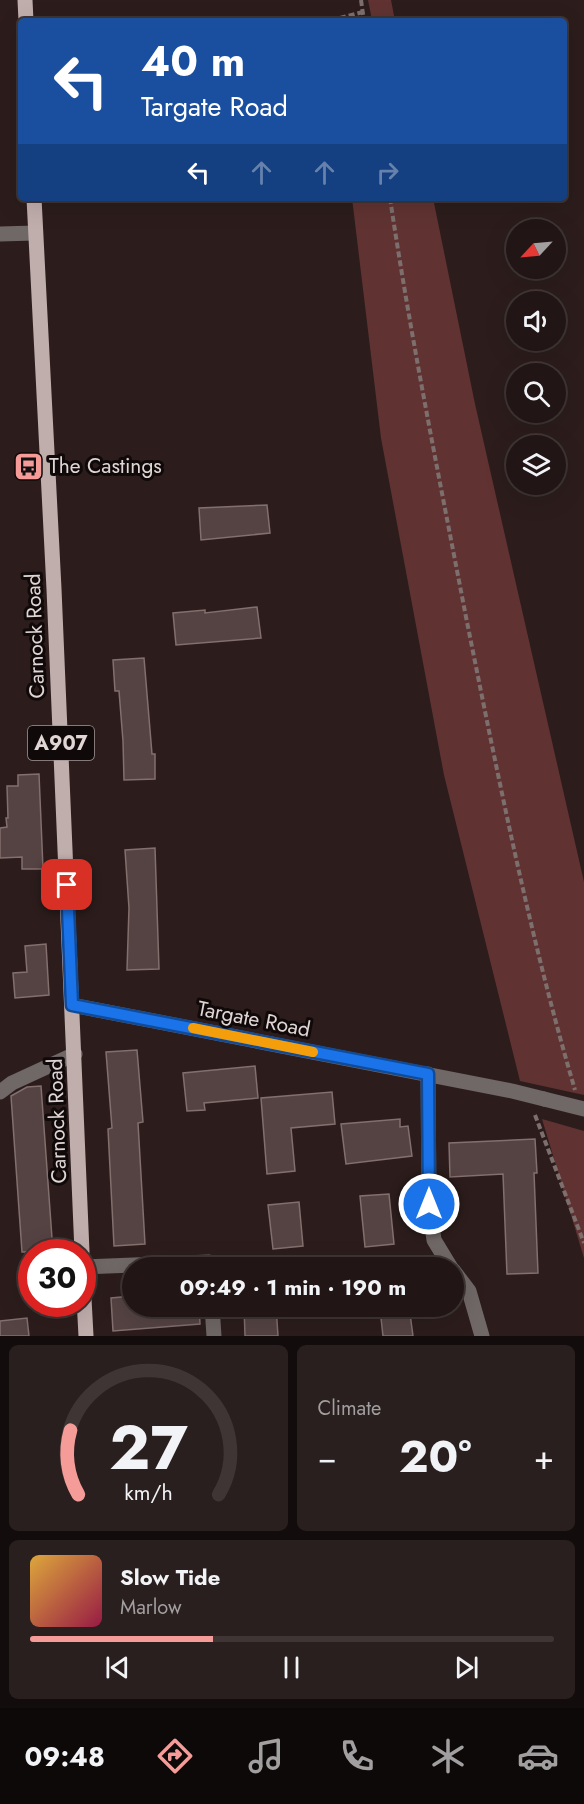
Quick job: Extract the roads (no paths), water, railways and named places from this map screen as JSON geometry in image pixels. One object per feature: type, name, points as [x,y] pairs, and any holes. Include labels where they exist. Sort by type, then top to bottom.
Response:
[{"type":"main road","points":[[25,0],[26,18]]},
{"type":"main road","name":"A907","points":[[34,201],[36,233]]},
{"type":"main road","name":"Carnock Road","points":[[36,233],[54,589],[82,1239]]},
{"type":"main road","points":[[85,1317],[86,1336]]},
{"type":"street","points":[[0,234],[36,233]]},
{"type":"street","name":"Targate Road","points":[[72,1005],[428,1074],[544,1099],[581,1104]]},
{"type":"street","points":[[0,1092],[12,1083],[75,1054]]},
{"type":"street","points":[[428,1074],[429,1204],[434,1240],[445,1257]]},
{"type":"street","points":[[96,1266],[122,1265]]},
{"type":"street","points":[[464,1285],[469,1291],[482,1336]]},
{"type":"street","points":[[212,1317],[213,1336]]},
{"type":"place","name":"The Castings","points":[[28,466]]}]
